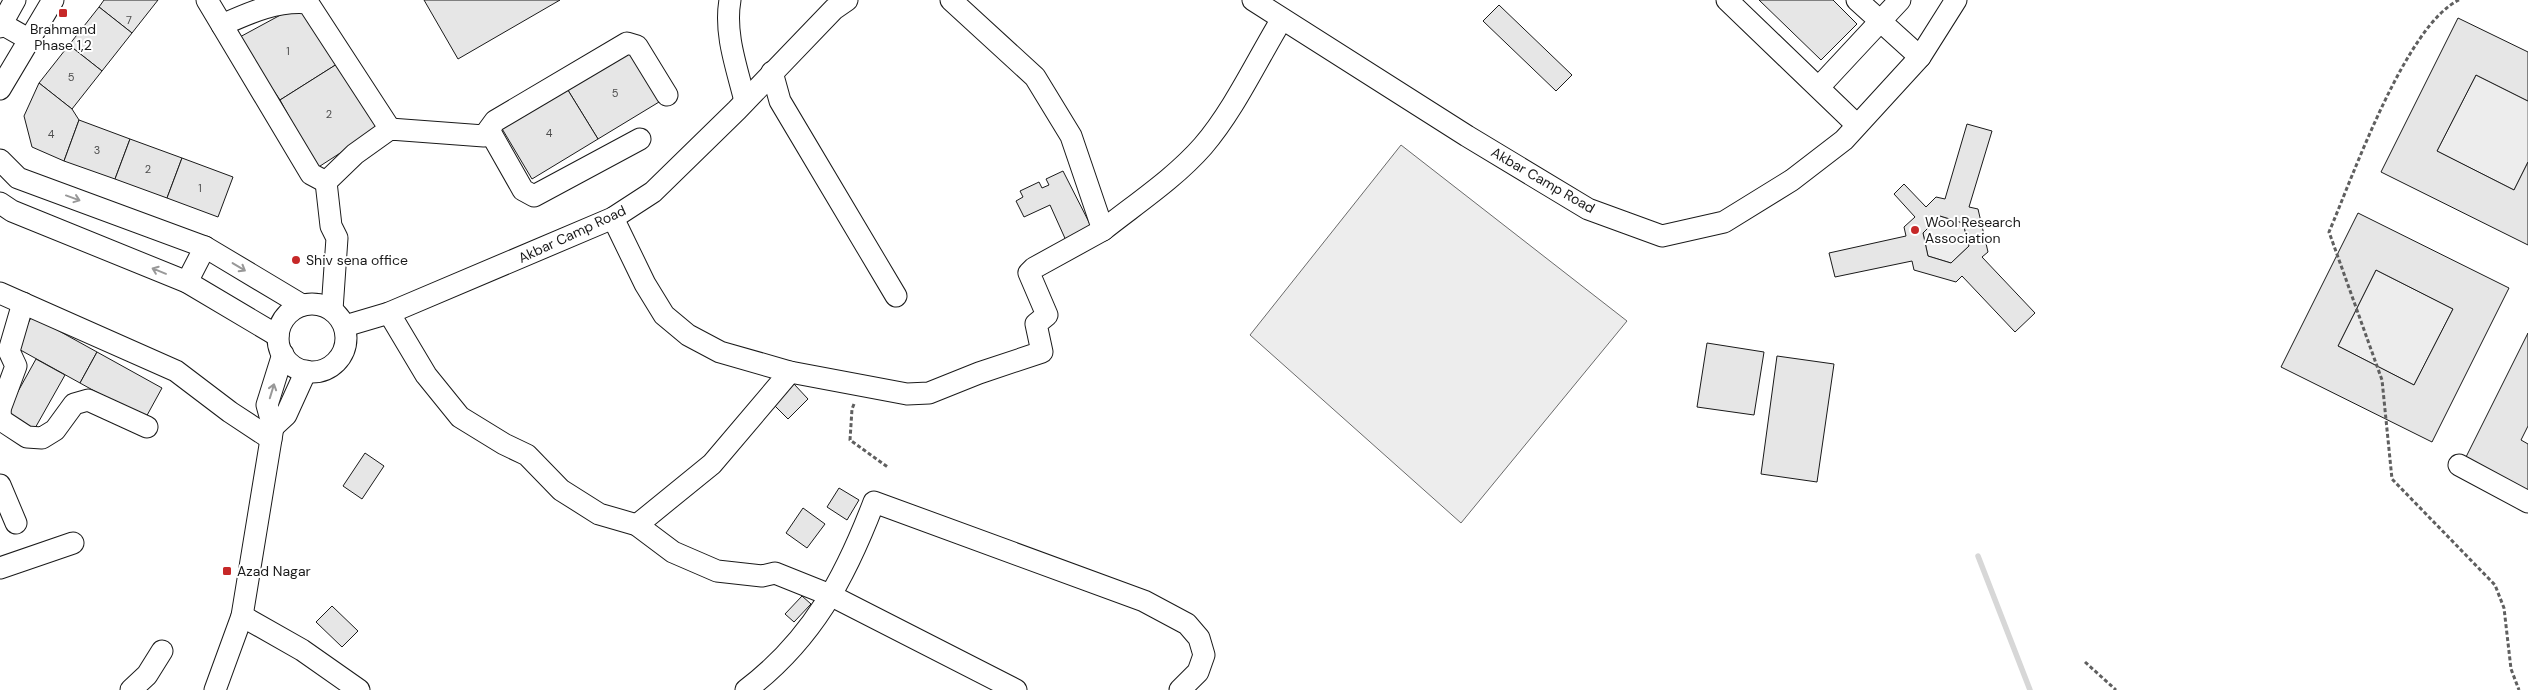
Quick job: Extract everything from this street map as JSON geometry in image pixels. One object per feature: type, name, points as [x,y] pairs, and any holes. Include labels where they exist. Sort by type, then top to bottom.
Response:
[{"type":"street","points":[[15,0],[1,25],[30,40]]},
{"type":"street","points":[[0,89],[53,0]]},
{"type":"street","points":[[207,0],[311,174],[326,182]]},
{"type":"street","points":[[222,25],[265,6],[294,0],[308,3],[390,129]]},
{"type":"street","points":[[730,0],[727,16],[730,42],[745,101]]},
{"type":"street","name":"Akbar Camp Road","points":[[324,311],[389,313],[613,218],[653,192],[834,9],[847,0]]},
{"type":"street","points":[[950,0],[1035,77],[1071,136],[1103,230]]},
{"type":"street","name":"Akbar Camp Road","points":[[1253,0],[1467,136],[1588,209],[1662,236],[1724,222],[1792,180],[1844,140],[1920,57],[1956,0]]},
{"type":"street","points":[[1727,0],[1857,125]]},
{"type":"street","points":[[1857,0],[1920,57]]},
{"type":"street","points":[[1819,87],[1900,0]]},
{"type":"street","points":[[613,218],[645,284],[664,315],[688,335],[720,352],[790,372],[907,394],[929,393],[979,373],[1042,352],[1036,324],[1047,315],[1029,273],[1034,268],[1103,230],[1164,182],[1203,146],[1220,122],[1282,19]]},
{"type":"street","points":[[326,182],[355,154],[390,129],[484,136],[496,121],[627,43],[637,46],[667,95]]},
{"type":"street","points":[[772,72],[780,101],[896,296]]},
{"type":"street","points":[[489,130],[523,190],[534,196],[640,139]]},
{"type":"street","points":[[0,160],[18,178],[205,247],[324,311],[347,340],[343,354],[334,364],[321,371],[306,372],[293,366],[281,345],[187,282],[23,215],[0,203]]},
{"type":"street","points":[[324,311],[325,236],[332,226],[326,182]]},
{"type":"street","points":[[23,215],[38,186]]},
{"type":"street","points":[[187,282],[205,247]]},
{"type":"street","points":[[0,293],[176,371],[230,412],[272,433]]},
{"type":"street","points":[[22,303],[9,350],[16,366],[0,410],[1,420],[27,437],[42,438],[55,430],[74,404],[88,400],[147,427]]},
{"type":"street","points":[[215,690],[242,616],[272,433],[267,405],[281,345],[282,322],[290,312],[324,311]]},
{"type":"street","points":[[389,313],[426,375],[460,417],[504,444],[527,455],[561,490],[599,514],[636,525],[673,552],[717,571],[762,576],[776,573],[830,595],[1016,690]]},
{"type":"street","points":[[272,433],[286,415],[306,372]]},
{"type":"street","points":[[636,525],[712,464],[790,372]]},
{"type":"street","points":[[2459,465],[2528,502]]},
{"type":"street","points":[[0,485],[16,523]]},
{"type":"street","points":[[746,690],[768,673],[811,627],[859,540],[874,502],[1144,602],[1187,624],[1199,638],[1204,655],[1198,672],[1180,690]]},
{"type":"street","points":[[0,568],[73,543]]},
{"type":"street","points":[[242,616],[302,650],[359,690]]},
{"type":"street","points":[[131,690],[147,675],[162,652]]},
{"type":"path","points":[[2459,0],[2453,3],[2428,27],[2398,73],[2329,232],[2382,380],[2392,479],[2495,585],[2504,608],[2511,669],[2519,690]]},
{"type":"path","points":[[863,385],[852,409],[850,440],[889,468]]},
{"type":"path","points":[[2085,662],[2116,690]]},
{"type":"shaded area","points":[[2476,75],[2528,101],[2528,162],[2514,190],[2437,151]]},
{"type":"shaded area","points":[[1401,145],[1627,321],[1461,523],[1250,335]]},
{"type":"shaded area","points":[[1940,216],[1963,223],[1969,246],[1951,263],[1928,256],[1923,233]]},
{"type":"shaded area","points":[[2376,270],[2453,309],[2414,385],[2338,346]]},
{"type":"building","points":[[104,0],[158,0],[132,33],[99,7]]},
{"type":"building","points":[[424,0],[560,0],[458,59]]},
{"type":"building","points":[[1759,0],[1833,0],[1857,24],[1821,60]]},
{"type":"building","points":[[299,5],[337,64],[280,100],[238,38]]},
{"type":"building","points":[[1499,5],[1572,75],[1556,91],[1483,21]]},
{"type":"building","points":[[99,7],[132,33],[102,71],[69,45]]},
{"type":"building","points":[[2458,18],[2528,52],[2528,101],[2476,75],[2437,151],[2514,190],[2528,162],[2528,245],[2381,172]]},
{"type":"building","points":[[69,45],[102,71],[72,109],[39,83]]},
{"type":"building","points":[[632,46],[664,99],[598,139],[566,87]]},
{"type":"building","points":[[337,64],[379,128],[317,168],[280,100]]},
{"type":"building","points":[[39,83],[72,109],[79,120],[64,161],[32,147],[24,116]]},
{"type":"building","points":[[566,87],[598,139],[532,179],[501,127]]},
{"type":"building","points":[[79,120],[130,139],[115,179],[64,161]]},
{"type":"building","name":"Wool Research Association","points":[[1967,124],[1992,131],[1969,207],[1978,209],[1988,252],[1982,257],[2035,313],[2015,332],[1962,276],[1956,282],[1914,270],[1912,261],[1835,277],[1829,253],[1906,236],[1904,227],[1915,217],[1894,194],[1904,184],[1926,207],[1936,197],[1945,199]],"holes":[[[1940,216],[1963,223],[1969,246],[1951,263],[1928,256],[1923,233]]]},
{"type":"building","points":[[130,139],[182,158],[167,198],[115,179]]},
{"type":"building","points":[[182,158],[233,177],[218,217],[167,198]]},
{"type":"building","points":[[1063,171],[1094,232],[1068,245],[1050,205],[1024,217],[1016,201],[1023,197],[1020,191],[1039,182],[1042,188],[1049,185],[1046,179]]},
{"type":"building","points":[[2358,213],[2509,288],[2432,442],[2281,367]],"holes":[[[2376,270],[2453,309],[2414,385],[2338,346]]]},
{"type":"building","points":[[32,316],[97,352],[80,383],[15,347]]},
{"type":"building","points":[[2528,333],[2528,426],[2521,440],[2528,444],[2528,492],[2464,461]]},
{"type":"building","points":[[1707,343],[1764,352],[1754,415],[1697,407]]},
{"type":"building","points":[[97,352],[162,388],[145,419],[80,383]]},
{"type":"building","points":[[1777,356],[1834,364],[1817,482],[1761,474]]},
{"type":"building","points":[[36,359],[65,375],[34,430],[6,413]]},
{"type":"building","points":[[794,384],[808,399],[788,419],[773,404]]},
{"type":"building","points":[[365,453],[384,466],[362,499],[343,486]]},
{"type":"building","points":[[839,488],[859,500],[847,520],[827,507]]},
{"type":"building","points":[[803,508],[825,524],[807,548],[786,533]]},
{"type":"building","points":[[802,596],[811,604],[794,622],[785,614]]},
{"type":"building","points":[[332,606],[358,631],[342,647],[316,622]]},
{"type":"waterway","points":[[1978,556],[2030,690]]},
{"type":"place","name":"Brahmand Phase 1,2","points":[[63,13]]},
{"type":"place","name":"Wool Research Association","points":[[1915,230]]},
{"type":"place","name":"Shiv sena office","points":[[296,260]]},
{"type":"place","name":"Azad Nagar","points":[[227,571]]}]
